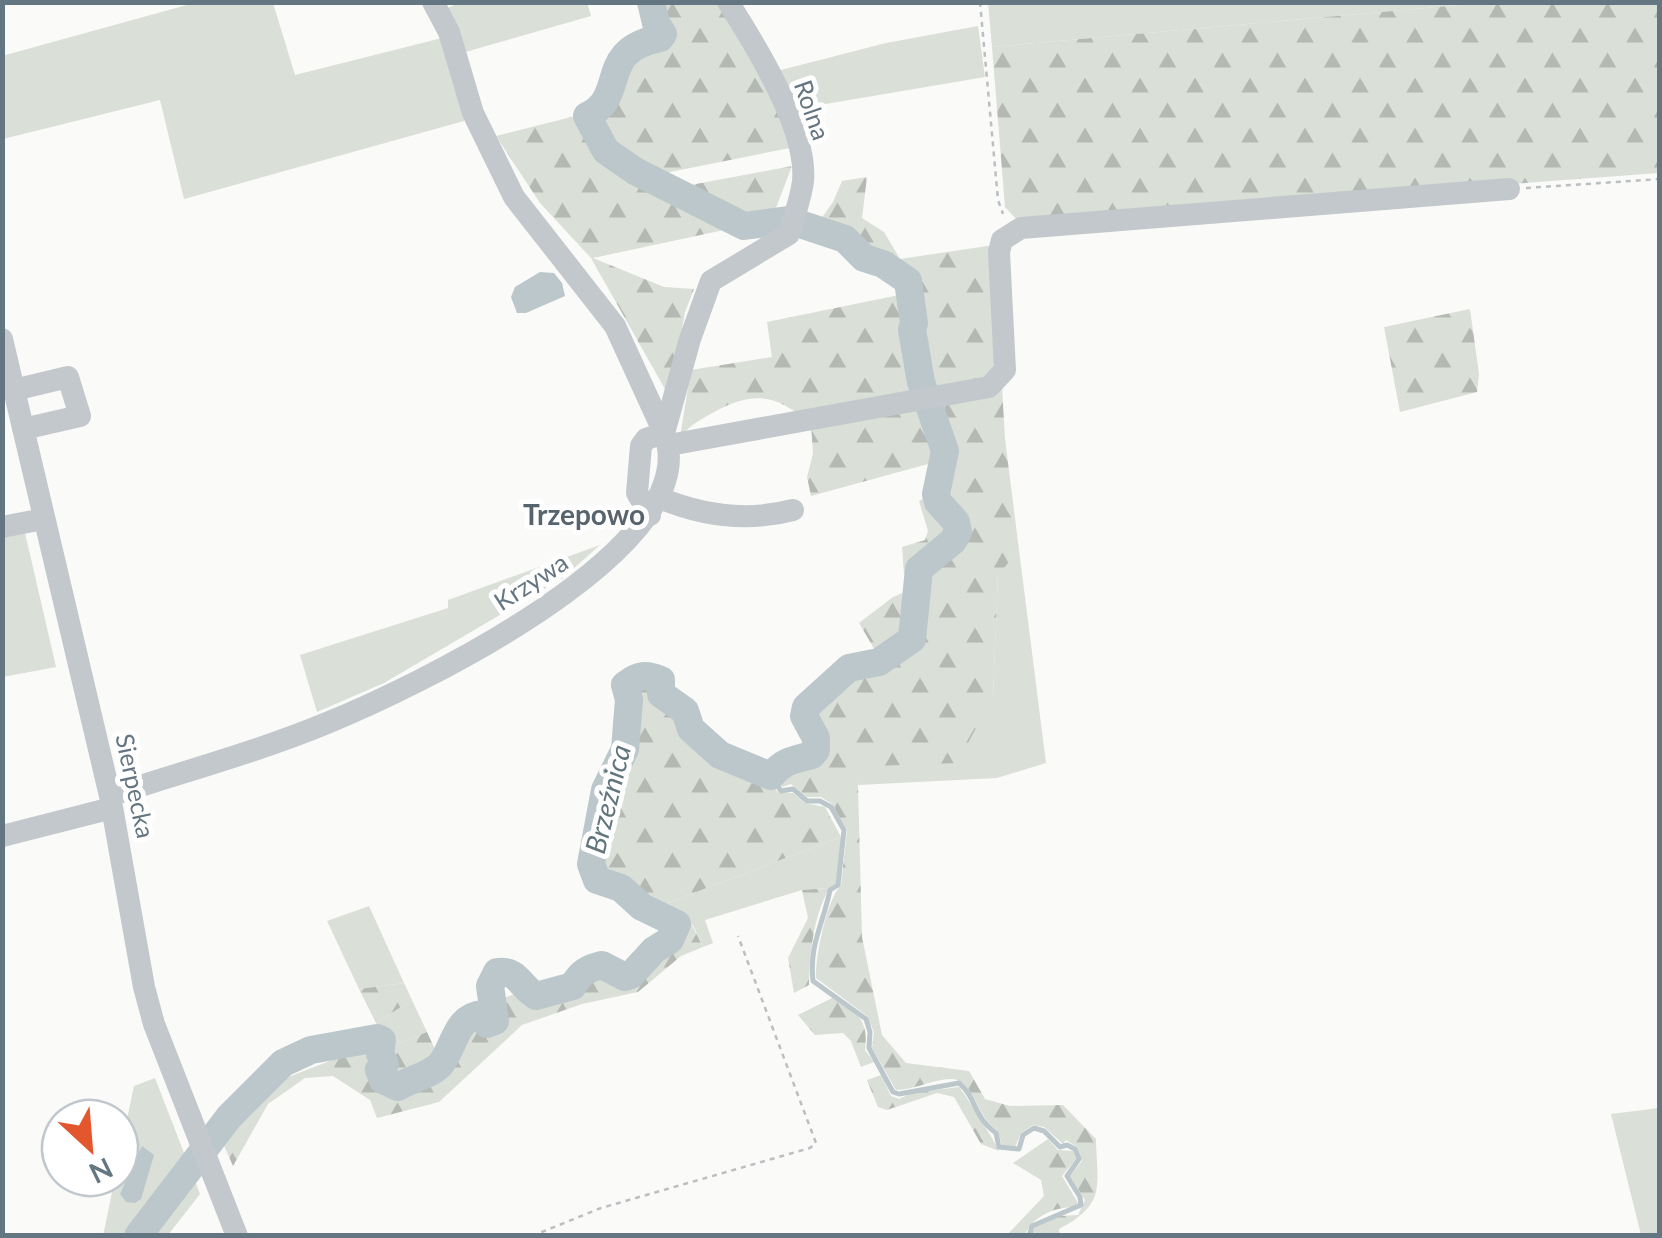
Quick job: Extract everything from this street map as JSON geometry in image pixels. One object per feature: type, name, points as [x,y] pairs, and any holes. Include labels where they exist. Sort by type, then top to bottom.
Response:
[{"type":"street","points":[[432,2],[449,32],[473,113],[501,173],[514,197],[614,326],[666,439]]},
{"type":"street","name":"Rolna","points":[[666,439],[690,340],[711,281],[793,221],[803,178],[796,138],[762,55],[728,2]]},
{"type":"street","points":[[792,510],[746,519],[676,505],[655,506],[637,493],[640,446],[646,439],[989,387],[1005,370],[999,252],[1002,240],[1020,228],[1509,189]]},
{"type":"street","name":"Sierpecka","points":[[2,339],[111,802],[144,986],[154,1024],[237,1236]]},
{"type":"street","points":[[14,390],[68,377],[80,416],[23,429]]},
{"type":"street","name":"Krzywa","points":[[2,836],[111,802],[325,724],[404,689],[533,616],[590,576],[655,506]]},
{"type":"street","points":[[2,527],[43,519]]},
{"type":"path","points":[[980,2],[998,200],[1012,232]]},
{"type":"path","points":[[1509,189],[1660,180]]},
{"type":"path","points":[[532,1236],[601,1208],[810,1148],[816,1143],[738,936]]},
{"type":"green space","points":[[587,2],[591,16],[462,53],[443,10],[459,3]]},
{"type":"green space","points":[[988,2],[1481,3],[992,47]]},
{"type":"green space","points":[[194,3],[273,3],[295,75],[446,37],[462,85],[464,121],[184,199],[160,100],[3,139],[2,56]]},
{"type":"green space","points":[[654,3],[720,3],[763,73],[790,148],[650,176],[607,149],[592,116],[606,106],[629,55],[666,35]]},
{"type":"green space","points":[[1481,3],[1659,3],[1659,173],[1018,221],[1005,207],[992,47]]},
{"type":"green space","points":[[978,26],[985,77],[790,110],[773,72],[886,43]]},
{"type":"green space","points":[[583,114],[604,154],[638,178],[738,227],[593,258],[664,287],[694,289],[685,312],[670,398],[591,258],[540,203],[496,136]]},
{"type":"green space","points":[[792,166],[774,213],[748,222],[724,206],[717,208],[680,187]]},
{"type":"green space","points":[[867,177],[862,218],[884,232],[900,259],[994,245],[1005,439],[1019,550],[998,575],[993,697],[957,763],[873,766],[858,785],[862,937],[882,1035],[906,1063],[969,1071],[985,1099],[1010,1106],[1063,1105],[1096,1139],[1096,1192],[1085,1211],[1059,1229],[1060,1235],[1031,1235],[1034,1227],[1060,1216],[1078,1215],[1085,1200],[1070,1176],[1082,1161],[1077,1147],[1066,1140],[1063,1144],[1044,1127],[1033,1125],[1021,1133],[1015,1147],[1002,1145],[997,1130],[958,1080],[944,1079],[896,1090],[872,1048],[874,1032],[867,1016],[816,978],[823,929],[841,885],[847,830],[832,804],[821,797],[807,797],[791,784],[782,787],[778,779],[792,763],[818,755],[820,736],[807,717],[825,691],[851,670],[878,673],[880,667],[916,642],[922,570],[963,539],[968,526],[941,501],[939,493],[949,457],[922,358],[913,298],[915,281],[898,266],[874,258],[850,237],[818,223],[842,181]]},
{"type":"green space","points":[[904,294],[909,317],[911,376],[934,432],[939,461],[811,496],[807,477],[813,454],[811,424],[778,402],[756,398],[732,404],[688,428],[680,437],[691,370],[772,357],[767,322]]},
{"type":"green space","points":[[1470,309],[1479,374],[1477,392],[1400,412],[1384,327]]},
{"type":"green space","points":[[932,494],[935,505],[954,526],[944,545],[915,567],[913,577],[904,574],[902,547],[925,540],[928,531],[919,501]]},
{"type":"green space","points":[[25,533],[56,667],[3,677],[3,537]]},
{"type":"green space","points":[[600,545],[563,578],[384,683],[317,712],[300,655],[448,608],[448,600]]},
{"type":"green space","points":[[1019,550],[1046,763],[997,778],[858,785],[872,766],[993,697],[998,574]]},
{"type":"green space","points":[[912,589],[908,639],[879,657],[859,623],[893,597]]},
{"type":"green space","points":[[648,677],[657,682],[660,697],[683,713],[692,733],[711,753],[758,775],[779,793],[793,793],[805,803],[825,807],[841,837],[654,908],[624,885],[599,879],[595,867],[608,791],[629,747],[632,703],[628,689],[632,682]]},
{"type":"green space","points":[[841,837],[836,883],[705,920],[713,943],[703,947],[693,925],[680,929],[680,919],[654,908]]},
{"type":"green space","points":[[829,888],[813,935],[809,985],[794,993],[788,958],[808,918],[802,890]]},
{"type":"green space","points":[[369,906],[404,983],[359,989],[327,921]]},
{"type":"green space","points":[[692,925],[703,947],[681,956],[638,992],[582,1004],[522,1025],[439,1102],[377,1118],[370,1100],[333,1076],[305,1078],[268,1104],[233,1166],[222,1141],[225,1134],[270,1084],[379,1042],[380,1080],[397,1091],[445,1060],[461,1029],[478,1017],[485,1027],[495,1027],[499,1000],[522,991],[536,999],[572,990],[593,970],[606,969],[629,980],[680,929]]},
{"type":"green space","points":[[404,983],[412,1000],[376,1023],[359,989]]},
{"type":"green space","points":[[832,998],[848,1007],[863,1024],[865,1050],[874,1062],[861,1067],[851,1041],[843,1033],[815,1035],[798,1015]]},
{"type":"green space","points":[[412,1000],[427,1032],[384,1049],[387,1039],[376,1023]]},
{"type":"green space","points":[[427,1032],[439,1058],[437,1064],[399,1083],[385,1079],[382,1071],[388,1066],[384,1049]]},
{"type":"green space","points":[[881,1075],[891,1096],[899,1099],[912,1093],[959,1087],[999,1151],[981,1144],[954,1097],[937,1093],[887,1110],[878,1107],[867,1080]]},
{"type":"green space","points":[[155,1078],[200,1194],[168,1235],[103,1236],[111,1198],[140,1198],[140,1098],[131,1098],[134,1086]]},
{"type":"green space","points":[[1659,1108],[1659,1235],[1641,1235],[1611,1114]]},
{"type":"green space","points":[[1048,1139],[1058,1150],[1073,1151],[1076,1159],[1062,1176],[1078,1203],[1045,1214],[1025,1235],[1007,1235],[1044,1196],[1041,1180],[1013,1163]]},
{"type":"shaded area","points":[[540,272],[554,273],[565,296],[526,313],[517,313],[511,297],[515,287]]},
{"type":"shaded area","points":[[142,1146],[154,1155],[141,1199],[126,1202],[123,1198],[140,1198]]},
{"type":"waterway","name":"Brzeźnica","points":[[138,1236],[229,1117],[283,1063],[311,1050],[377,1038],[382,1040],[380,1054],[385,1064],[379,1070],[383,1080],[398,1087],[440,1065],[467,1020],[483,1014],[487,1024],[495,1021],[490,986],[497,972],[510,973],[536,996],[573,986],[585,972],[602,965],[625,977],[631,975],[654,950],[670,940],[677,924],[642,907],[621,888],[597,880],[591,864],[605,790],[625,749],[629,700],[625,685],[643,676],[661,680],[661,694],[685,711],[691,729],[720,755],[771,776],[785,764],[816,750],[816,738],[804,716],[806,707],[849,668],[879,662],[912,639],[919,569],[953,541],[958,532],[956,522],[938,502],[936,494],[945,451],[921,382],[908,281],[883,264],[864,258],[845,239],[788,220],[744,226],[635,171],[606,151],[587,116],[607,97],[619,63],[627,53],[663,34],[651,2]]},
{"type":"waterway","points":[[771,776],[781,791],[793,789],[807,801],[820,801],[831,807],[844,830],[838,885],[830,890],[815,945],[813,981],[866,1019],[869,1048],[893,1092],[959,1083],[996,1133],[999,1147],[1019,1149],[1023,1135],[1034,1128],[1044,1131],[1060,1147],[1075,1149],[1079,1159],[1067,1176],[1081,1205],[1032,1226],[1029,1236]]},
{"type":"district","name":"Trzepowo","points":[[584,515]]}]
